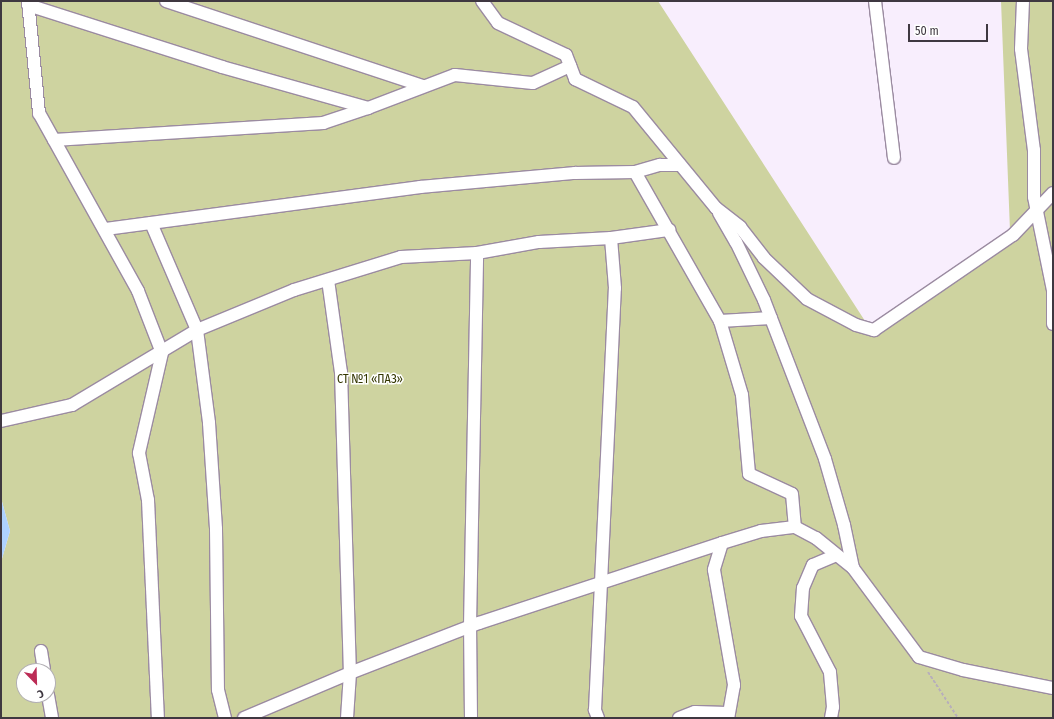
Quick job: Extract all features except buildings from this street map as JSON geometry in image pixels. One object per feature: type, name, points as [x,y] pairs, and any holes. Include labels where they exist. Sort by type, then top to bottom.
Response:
[{"type":"street","points":[[166,1],[423,86]]},
{"type":"street","points":[[482,1],[498,23],[566,55],[575,79],[633,107],[716,208],[736,242],[771,318],[825,459],[844,525],[853,568]]},
{"type":"street","points":[[875,1],[894,158]]},
{"type":"street","points":[[1023,1],[1021,49],[1034,150],[1037,210],[1053,290],[1053,324]]},
{"type":"street","points":[[158,718],[148,500],[139,453],[162,353],[138,291],[106,229],[39,113],[28,3],[222,67],[368,108]]},
{"type":"street","points":[[54,140],[323,123],[368,108],[455,74],[533,83],[570,66]]},
{"type":"street","points":[[106,229],[420,187],[575,174],[635,172],[660,165],[680,165]]},
{"type":"street","points":[[635,172],[720,321],[742,395],[749,474],[792,494],[795,526]]},
{"type":"street","points":[[716,208],[740,227],[764,258],[807,299],[856,325],[874,330],[1013,235],[1053,193]]},
{"type":"street","points":[[151,223],[197,330],[210,423],[216,529],[218,690],[225,718]]},
{"type":"street","points":[[1,421],[72,405],[162,353],[197,330],[294,290],[401,257],[477,253],[539,242],[611,238],[669,230]]},
{"type":"street","points":[[598,718],[595,710],[615,288],[611,238]]},
{"type":"street","points":[[471,718],[470,626],[477,253]]},
{"type":"street","points":[[328,280],[341,372],[350,673],[348,718]]},
{"type":"street","points":[[720,321],[771,318]]},
{"type":"street","points":[[244,718],[350,673],[470,626],[602,581],[722,543],[761,531],[795,526],[816,538],[853,568],[919,656],[963,670],[1053,688]]},
{"type":"street","points":[[679,718],[695,712],[727,716],[734,685],[714,570],[722,543]]},
{"type":"street","points":[[831,718],[833,707],[830,672],[801,616],[803,588],[813,564],[836,555]]},
{"type":"street","points":[[41,651],[43,663]]},
{"type":"street","points":[[49,703],[52,718]]},
{"type":"path","points":[[919,656],[958,718]]},
{"type":"green space","name":"СТ №1 «ПАЗ»","points":[[1,1],[658,1],[865,321],[875,324],[1010,231],[1001,1],[1053,1],[1053,718],[1,718],[1,562],[10,531],[1,498]]},
{"type":"water","points":[[1,498],[10,531],[1,562]]}]
